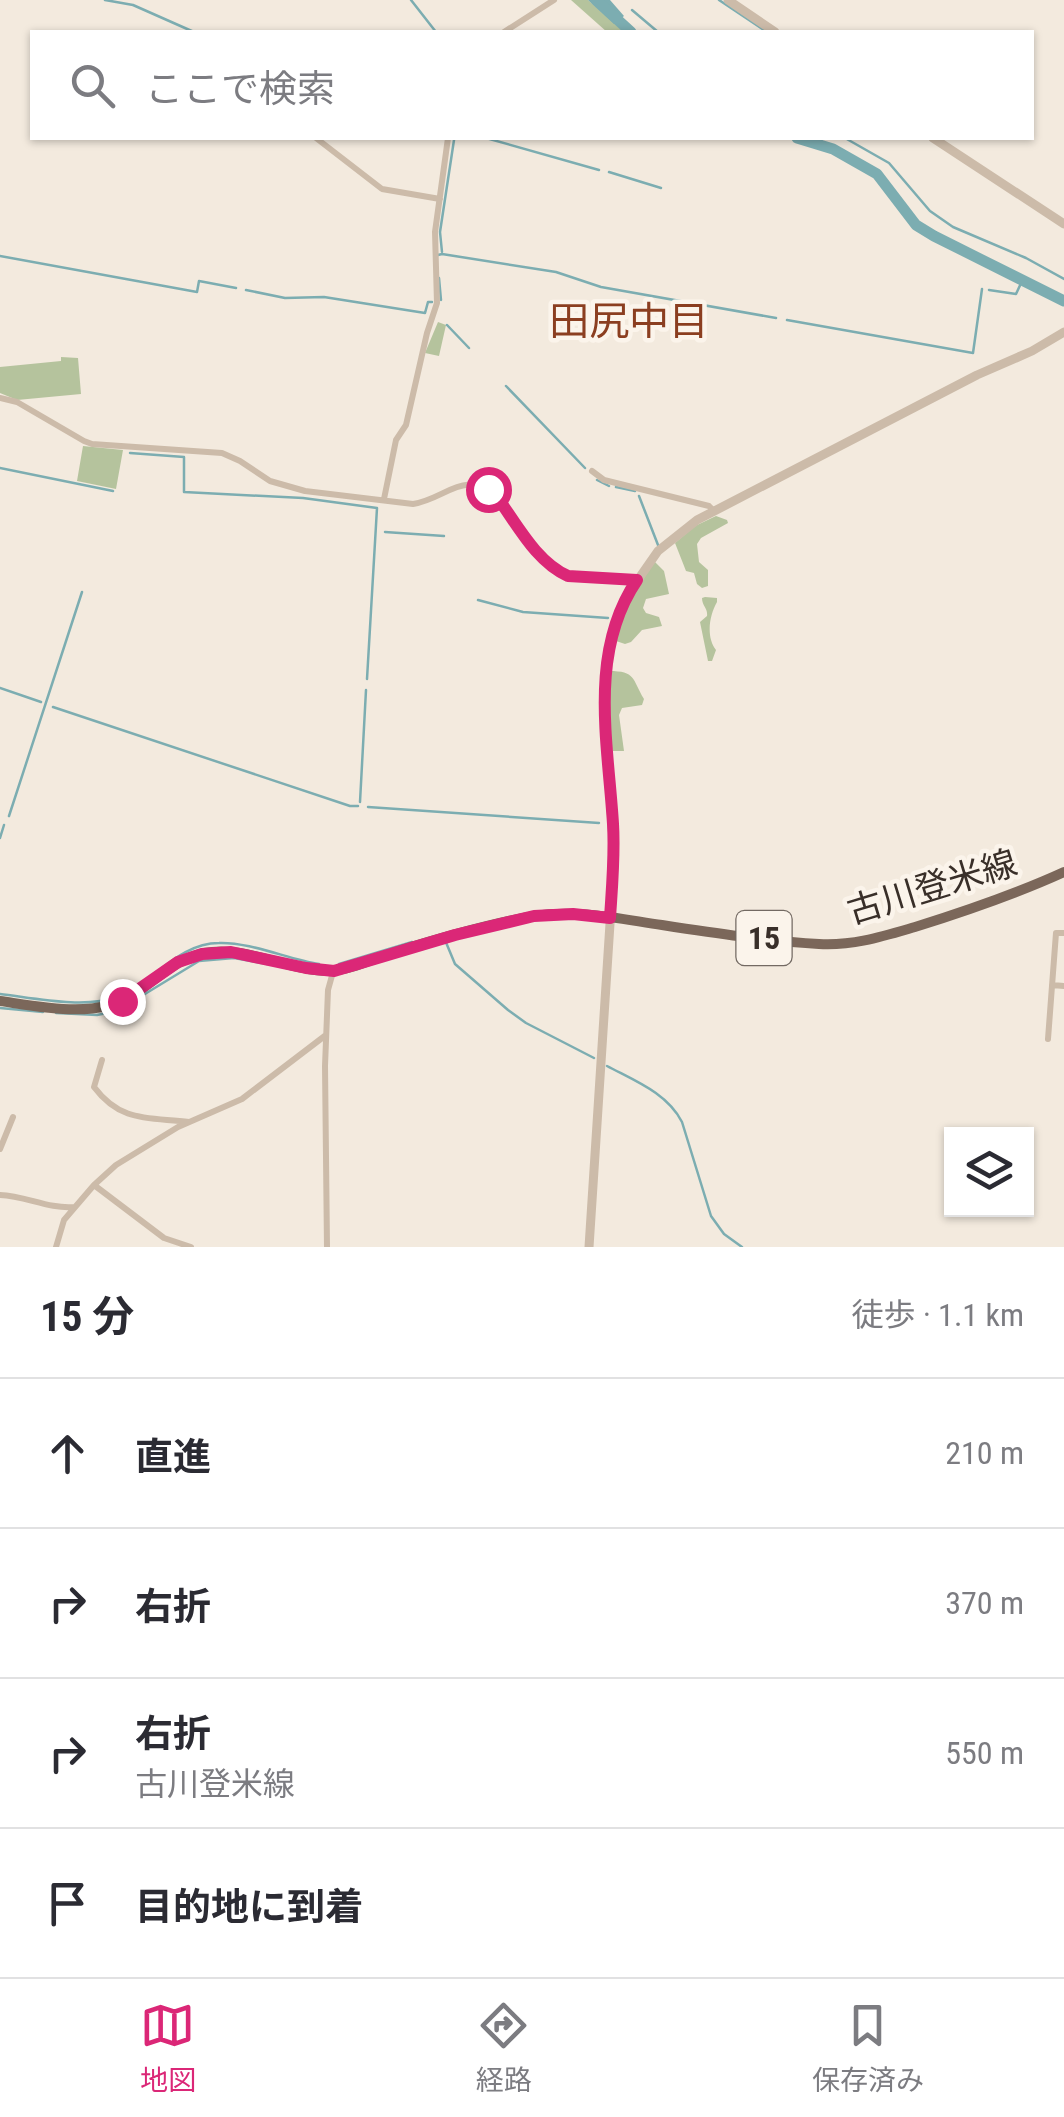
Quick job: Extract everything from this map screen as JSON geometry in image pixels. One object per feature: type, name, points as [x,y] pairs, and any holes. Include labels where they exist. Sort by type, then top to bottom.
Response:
[{"type":"main road","name":"古川登米線","points":[[0,1001],[60,1007],[112,1006],[178,962],[215,952],[334,971],[534,916],[573,914],[840,944],[934,921],[1064,872]]},
{"type":"street","points":[[507,30],[554,0]]},
{"type":"street","points":[[728,0],[772,30]]},
{"type":"street","points":[[319,140],[382,189],[440,198]]},
{"type":"street","points":[[384,499],[396,440],[406,426],[438,303],[435,232],[448,140]]},
{"type":"street","points":[[936,140],[1064,224]]},
{"type":"street","points":[[589,1247],[614,862],[605,673],[615,624],[628,594],[658,551],[696,520],[1064,332]]},
{"type":"street","points":[[0,398],[17,402],[92,444],[222,454],[240,461],[270,482],[305,490],[420,503],[455,486],[469,484],[488,489],[545,561],[560,572],[568,576],[637,580]]},
{"type":"street","points":[[592,471],[604,480],[709,506],[714,511]]},
{"type":"street","points":[[1048,1040],[1056,932],[1064,933]]},
{"type":"street","points":[[328,1247],[326,1035],[328,990],[334,971]]},
{"type":"street","points":[[1052,985],[1064,986]]},
{"type":"street","points":[[56,1247],[64,1220],[116,1165],[178,1127],[242,1099],[326,1035]]},
{"type":"street","points":[[102,1060],[94,1086],[117,1110],[139,1118],[190,1122]]},
{"type":"street","points":[[0,1149],[13,1117]]},
{"type":"street","points":[[94,1185],[164,1238],[191,1247]]},
{"type":"street","points":[[0,1196],[52,1208],[76,1206]]},
{"type":"green space","points":[[571,0],[588,0],[622,30],[605,30]]},
{"type":"green space","points":[[438,322],[446,325],[439,356],[425,353]]},
{"type":"green space","points":[[61,357],[78,358],[81,394],[17,400],[0,393],[0,367],[61,361]]},
{"type":"green space","points":[[83,446],[123,450],[116,489],[77,481]]},
{"type":"green space","points":[[716,516],[728,523],[697,544],[699,562],[708,570],[708,586],[702,588],[694,573],[686,571],[675,543],[695,526]]},
{"type":"green space","points":[[654,561],[664,571],[669,594],[646,599],[643,608],[659,617],[662,626],[642,630],[625,644],[616,641],[623,613]]},
{"type":"green space","points":[[705,597],[717,598],[710,626],[716,650],[712,661],[708,661],[700,622],[707,616],[702,601]]},
{"type":"green space","points":[[609,671],[629,675],[644,699],[642,705],[622,708],[619,715],[624,751],[613,751],[610,743]]},
{"type":"water","points":[[588,0],[610,0],[624,16],[614,24]]},
{"type":"waterway","points":[[105,0],[133,5],[189,30]]},
{"type":"waterway","points":[[411,0],[434,30]]},
{"type":"waterway","points":[[596,0],[629,30]]},
{"type":"waterway","points":[[719,0],[764,30]]},
{"type":"waterway","points":[[632,10],[656,30]]},
{"type":"waterway","points":[[442,252],[440,232],[454,140]]},
{"type":"waterway","points":[[493,140],[599,170]]},
{"type":"waterway","points":[[804,140],[833,149],[877,174],[916,225],[1064,301]]},
{"type":"waterway","points":[[849,140],[889,163],[930,211],[953,227],[1064,279]]},
{"type":"waterway","points":[[609,172],[661,188]]},
{"type":"waterway","points":[[438,255],[556,272],[601,287],[776,318]]},
{"type":"waterway","points":[[0,256],[197,292],[199,281],[236,288]]},
{"type":"waterway","points":[[439,278],[441,300]]},
{"type":"waterway","points":[[989,290],[1016,294],[1023,279]]},
{"type":"waterway","points":[[787,320],[973,353],[982,289]]},
{"type":"waterway","points":[[246,290],[425,313],[428,302],[432,302]]},
{"type":"waterway","points":[[447,325],[469,348]]},
{"type":"waterway","points":[[506,386],[585,468]]},
{"type":"waterway","points":[[130,453],[184,457],[184,492],[303,498],[377,508],[367,679]]},
{"type":"waterway","points":[[0,468],[113,491]]},
{"type":"waterway","points":[[597,480],[609,486]]},
{"type":"waterway","points":[[616,487],[635,491]]},
{"type":"waterway","points":[[639,496],[658,545]]},
{"type":"waterway","points":[[385,532],[444,536]]},
{"type":"waterway","points":[[9,816],[82,592]]},
{"type":"waterway","points":[[478,600],[523,612],[608,618]]},
{"type":"waterway","points":[[0,688],[41,702]]},
{"type":"waterway","points":[[360,802],[366,690]]},
{"type":"waterway","points":[[53,707],[358,806]]},
{"type":"waterway","points":[[368,807],[599,823]]},
{"type":"waterway","points":[[0,838],[4,825]]},
{"type":"waterway","points":[[445,940],[455,964],[508,1010],[594,1058]]},
{"type":"waterway","points":[[339,964],[412,942]]},
{"type":"waterway","points":[[0,994],[59,1002],[117,997],[191,949],[219,943],[319,964]]},
{"type":"waterway","points":[[56,1013],[97,1015],[117,1011],[199,961],[234,958],[267,964]]},
{"type":"waterway","points":[[0,1008],[43,1012]]},
{"type":"waterway","points":[[607,1066],[649,1089],[676,1112],[711,1216],[724,1234],[742,1247]]},
{"type":"district","name":"田尻中目","points":[[629,321]]},
{"type":"route","points":[[122,1001],[178,962],[202,954],[231,952],[334,971],[534,916],[573,914],[610,918],[614,862],[605,673],[620,609],[637,580],[568,576],[560,572],[545,561],[488,489]]}]
